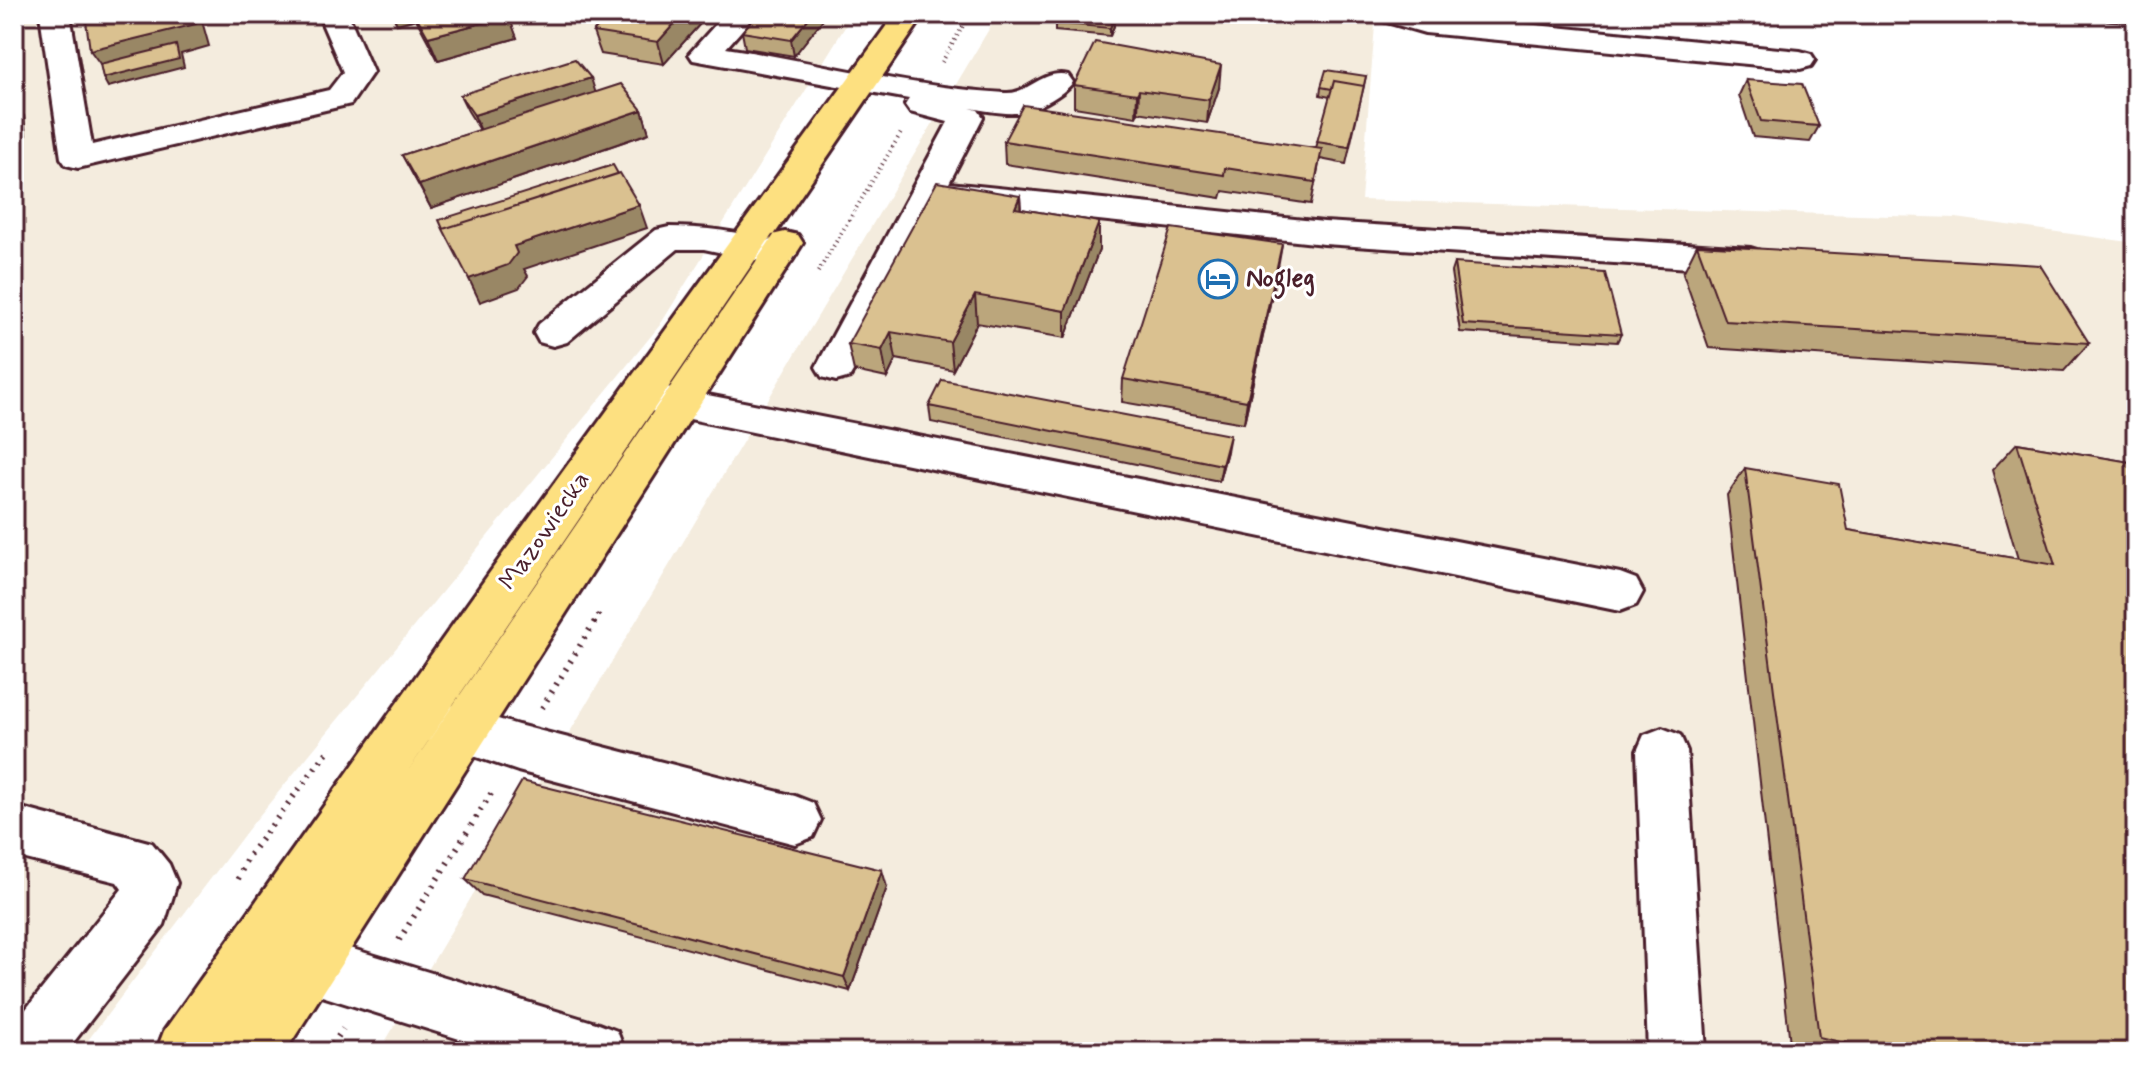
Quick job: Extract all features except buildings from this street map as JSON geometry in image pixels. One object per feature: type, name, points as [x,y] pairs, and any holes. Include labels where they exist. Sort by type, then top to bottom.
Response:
[{"type":"main road","name":"Mazowiecka","points":[[899,91],[910,14]]},
{"type":"main road","name":"Mazowiecka","points":[[185,1052],[417,717],[660,400],[763,250],[899,91],[938,14]]},
{"type":"main road","name":"Mazowiecka","points":[[251,1052],[465,730],[660,400]]},
{"type":"lane","points":[[55,14],[78,158],[340,97],[358,72],[333,14]]},
{"type":"lane","points":[[741,14],[704,54],[899,91],[1015,104],[1057,82]]},
{"type":"lane","points":[[1390,14],[1425,24],[1800,60]]},
{"type":"lane","points":[[836,367],[967,117],[899,91]]},
{"type":"lane","points":[[928,191],[1324,233],[1786,262]]},
{"type":"lane","points":[[553,333],[669,238],[704,238],[763,250]]},
{"type":"lane","points":[[660,400],[1620,592]]},
{"type":"lane","points":[[417,717],[518,748],[795,820]]},
{"type":"lane","points":[[1662,751],[1677,1052]]},
{"type":"lane","points":[[14,831],[133,861],[150,883],[145,906],[29,1052]]},
{"type":"lane","points":[[258,949],[596,1052]]},
{"type":"path","points":[[811,283],[899,91],[970,14]]},
{"type":"path","points":[[328,1052],[605,604]]},
{"type":"shaded area","points":[[14,14],[853,14],[660,325],[250,827],[79,1052],[14,1052]]},
{"type":"shaded area","points":[[998,14],[1386,14],[1375,25],[1361,200],[1956,218],[2136,243],[2136,1052],[379,1052]]},
{"type":"place","name":"Nogleg","points":[[1218,279]]}]
